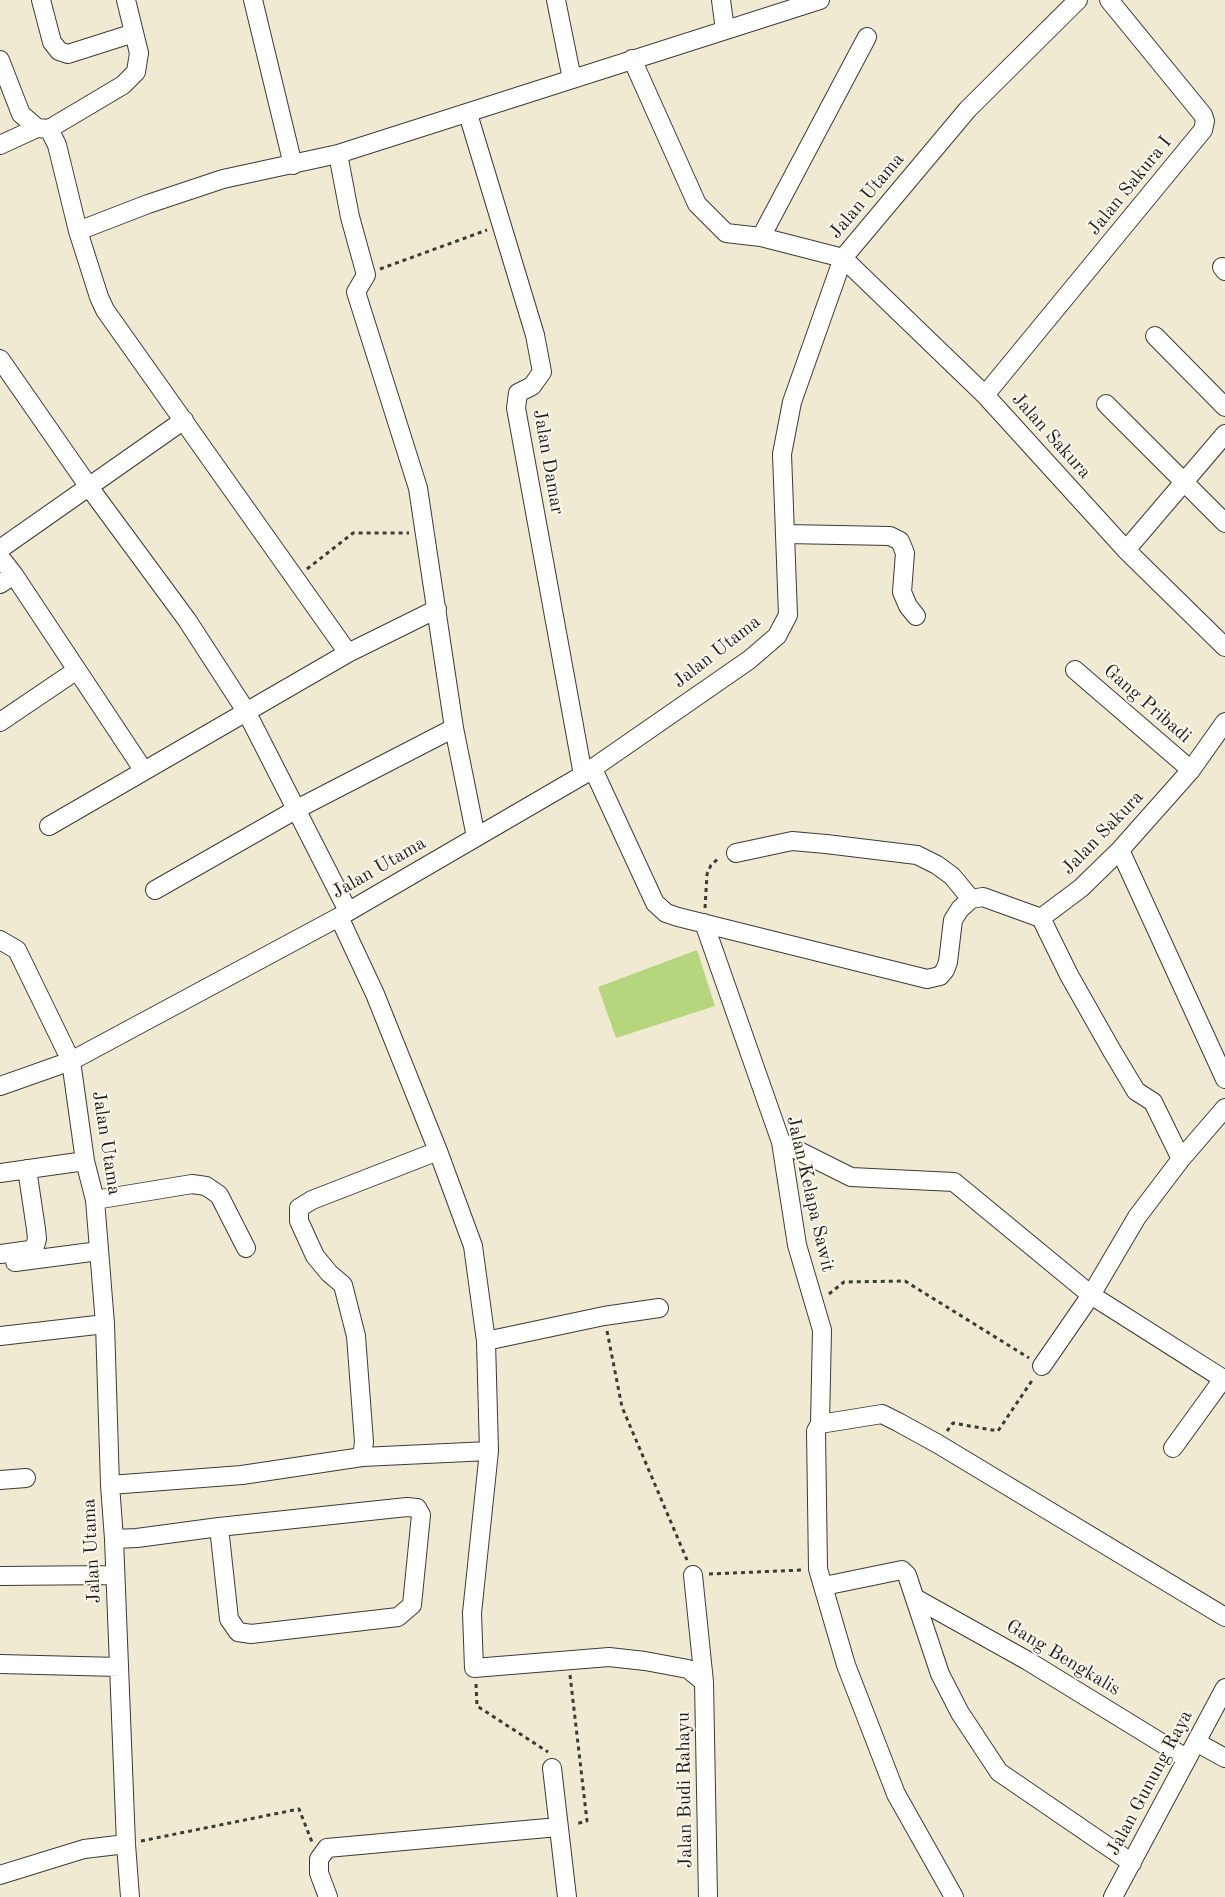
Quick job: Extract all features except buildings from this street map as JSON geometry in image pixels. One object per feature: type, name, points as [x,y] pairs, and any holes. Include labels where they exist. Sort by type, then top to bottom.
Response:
[{"type":"street","points":[[41,0],[52,42],[59,51],[68,54],[134,33]]},
{"type":"street","points":[[0,145],[43,128],[123,85],[136,72],[139,53],[126,0]]},
{"type":"street","points":[[253,0],[293,165]]},
{"type":"street","points":[[556,0],[572,79]]},
{"type":"street","points":[[721,0],[725,30]]},
{"type":"street","points":[[78,230],[223,179],[338,154],[820,0]]},
{"type":"street","name":"Jalan Utama","points":[[130,1897],[110,1485],[105,1324],[95,1200],[85,1161],[71,1061],[344,914],[588,772],[749,660],[777,636],[788,615],[782,454],[792,402],[843,258],[968,110],[1078,0]]},
{"type":"street","name":"Jalan Sakura I","points":[[985,394],[1203,130],[1205,121],[1203,115],[1109,0]]},
{"type":"street","points":[[761,237],[867,37]]},
{"type":"street","points":[[632,59],[697,204],[726,233],[761,237],[843,258]]},
{"type":"street","points":[[0,60],[21,114],[43,128],[57,145],[78,230],[99,297],[105,310],[348,653]]},
{"type":"street","name":"Jalan Damar","points":[[468,114],[536,335],[542,372],[532,386],[518,393],[516,408],[588,772]]},
{"type":"street","points":[[338,154],[350,217],[366,274],[356,292],[418,488],[454,728],[476,837]]},
{"type":"street","name":"Jalan Sakura","points":[[843,258],[985,394],[1126,550],[1225,647]]},
{"type":"street","points":[[1155,336],[1225,407]]},
{"type":"street","points":[[0,359],[89,487],[187,620],[246,711],[297,809],[344,914],[374,994],[438,1151],[473,1246],[486,1341],[489,1451],[472,1614],[474,1668],[609,1657],[688,1669],[704,1682]]},
{"type":"street","points":[[1106,404],[1225,523]]},
{"type":"street","points":[[0,549],[184,420]]},
{"type":"street","points":[[1126,550],[1225,434]]},
{"type":"street","points":[[786,534],[890,536],[900,541],[905,553],[902,592],[908,606],[916,616]]},
{"type":"street","points":[[0,557],[7,579],[77,670],[144,771]]},
{"type":"street","points":[[48,826],[348,653],[437,609]]},
{"type":"street","points":[[0,722],[77,670]]},
{"type":"street","name":"Gang Pribadi","points":[[1075,670],[1191,770]]},
{"type":"street","name":"Jalan Sakura","points":[[1041,918],[1081,888],[1120,850],[1191,770],[1225,722]]},
{"type":"street","points":[[154,890],[297,809],[454,728]]},
{"type":"street","points":[[588,772],[655,903],[666,913],[678,917],[927,979],[940,976],[945,970],[948,962],[953,920],[960,909],[971,899],[983,897],[1041,918],[1069,975],[1112,1051],[1136,1091],[1153,1102],[1181,1159]]},
{"type":"street","points":[[736,852],[792,841],[917,855],[937,865],[952,876],[971,899]]},
{"type":"street","points":[[1120,850],[1225,1079]]},
{"type":"street","name":"Jalan Kelapa Sawit","points":[[704,923],[781,1142],[797,1245],[822,1330],[820,1424],[816,1431],[821,1577],[846,1665],[896,1794],[954,1897]]},
{"type":"street","points":[[0,940],[17,950],[71,1061],[0,1086]]},
{"type":"street","points":[[1042,1366],[1090,1296],[1137,1218],[1181,1159],[1225,1108]]},
{"type":"street","points":[[781,1142],[851,1177],[954,1182],[1090,1296],[1224,1380],[1172,1448]]},
{"type":"street","points":[[362,1457],[364,1442],[356,1336],[344,1285],[329,1273],[315,1256],[299,1221],[299,1208],[312,1200],[438,1151]]},
{"type":"street","points":[[0,1173],[85,1161]]},
{"type":"street","points":[[0,1254],[30,1250],[35,1246],[37,1239],[36,1229],[27,1169]]},
{"type":"street","points":[[95,1200],[192,1184],[206,1186],[219,1195],[246,1248]]},
{"type":"street","points":[[0,1264],[99,1252]]},
{"type":"street","points":[[486,1341],[604,1316],[659,1308]]},
{"type":"street","points":[[0,1336],[105,1324]]},
{"type":"street","points":[[820,1424],[882,1414],[938,1444],[1225,1617]]},
{"type":"street","points":[[110,1485],[242,1475],[362,1457],[489,1451]]},
{"type":"street","points":[[0,1480],[26,1478]]},
{"type":"street","points":[[114,1539],[137,1538],[219,1527],[407,1507],[417,1508],[421,1515],[412,1605],[398,1617],[252,1634],[238,1632],[229,1619],[219,1527]]},
{"type":"street","points":[[821,1577],[902,1570],[907,1575],[940,1674],[960,1713],[999,1772],[1132,1863]]},
{"type":"street","name":"Jalan Budi Rahayu","points":[[693,1574],[704,1682],[708,1897]]},
{"type":"street","points":[[0,1576],[114,1575]]},
{"type":"street","name":"Gang Bengkalis","points":[[915,1598],[1028,1661],[1186,1758]]},
{"type":"street","points":[[0,1664],[119,1667]]},
{"type":"street","name":"Jalan Gunung Raya","points":[[1113,1897],[1225,1688]]},
{"type":"street","points":[[1196,1742],[1225,1758]]},
{"type":"street","points":[[552,1768],[567,1897]]},
{"type":"street","points":[[328,1897],[319,1874],[319,1859],[327,1848],[558,1827]]},
{"type":"street","points":[[0,1875],[84,1849],[126,1844]]},
{"type":"path","points":[[366,274],[502,225]]},
{"type":"path","points":[[294,579],[353,533],[424,532]]},
{"type":"path","points":[[704,923],[707,874],[711,865],[717,858],[736,852]]},
{"type":"path","points":[[815,1306],[844,1282],[905,1281],[1042,1366],[998,1431],[953,1423],[938,1444]]},
{"type":"path","points":[[604,1316],[622,1407],[693,1574],[821,1577]]},
{"type":"path","points":[[558,1827],[586,1821],[568,1660]]},
{"type":"path","points":[[474,1668],[477,1706],[549,1752],[552,1768]]},
{"type":"path","points":[[126,1844],[299,1809],[319,1859]]},
{"type":"green space","points":[[697,950],[715,1006],[616,1038],[598,987]]}]
